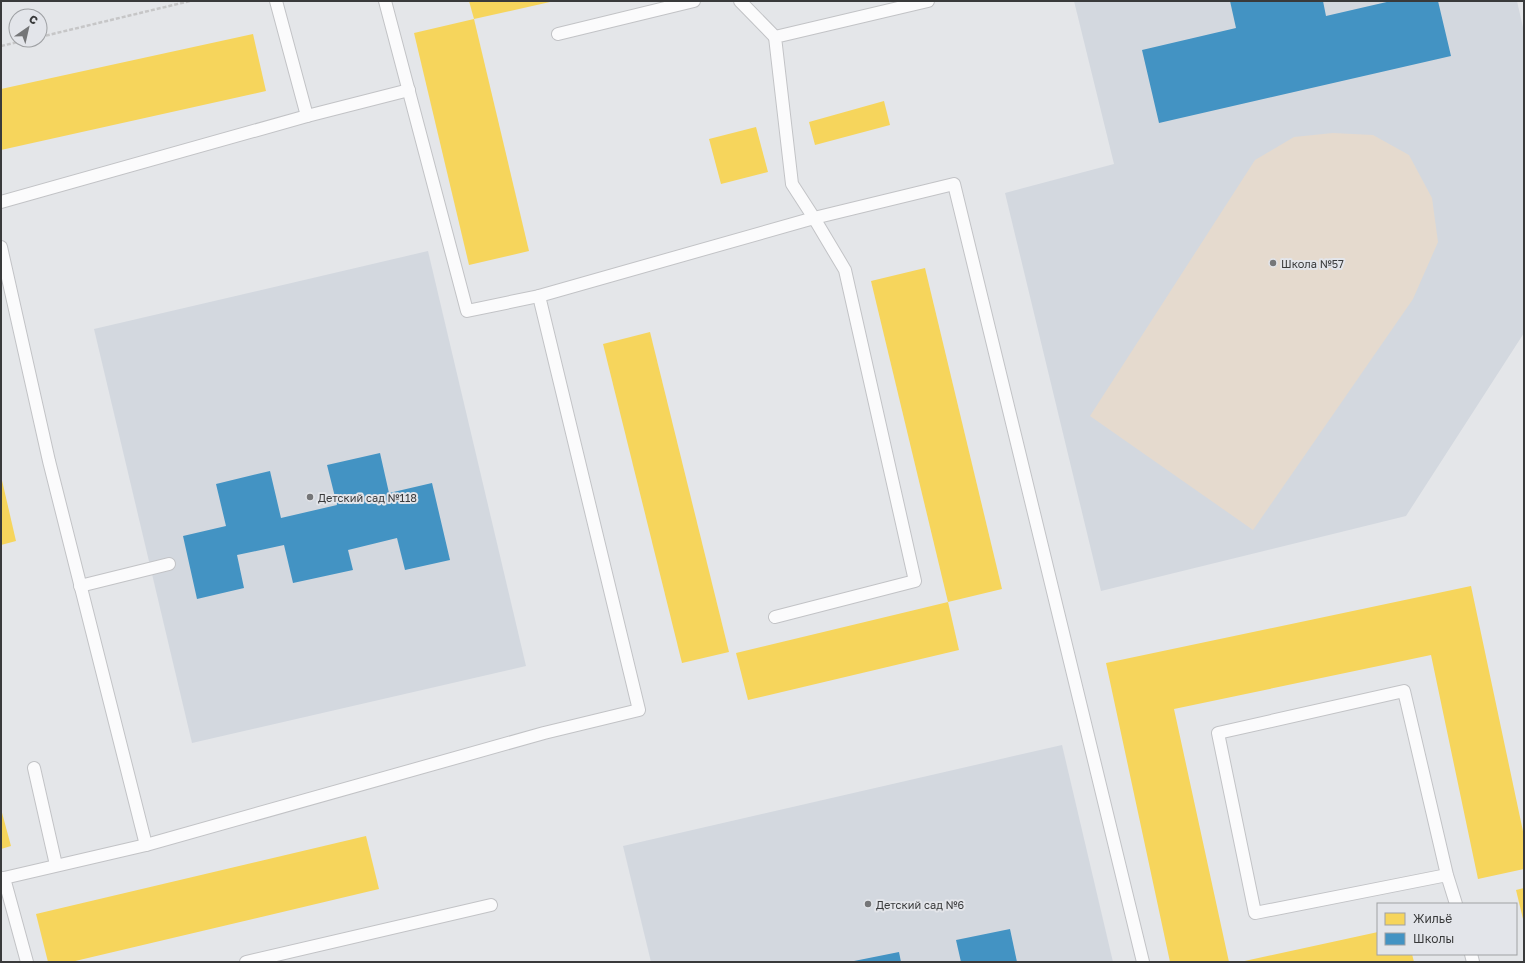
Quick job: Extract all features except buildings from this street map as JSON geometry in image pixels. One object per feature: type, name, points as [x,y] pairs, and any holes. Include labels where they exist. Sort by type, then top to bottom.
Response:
[{"type":"lane","points":[[276,1],[307,116]]},
{"type":"lane","points":[[386,1],[467,311],[539,296],[814,218],[954,184],[1143,962]]},
{"type":"lane","points":[[558,34],[694,1]]},
{"type":"lane","points":[[740,1],[775,37],[792,184],[814,218],[844,270],[915,581],[775,617]]},
{"type":"lane","points":[[775,37],[928,1]]},
{"type":"lane","points":[[1,202],[307,116],[409,90]]},
{"type":"lane","points":[[1,247],[47,453],[146,845]]},
{"type":"lane","points":[[27,962],[3,878],[146,845],[544,733],[639,710],[539,296]]},
{"type":"lane","points":[[80,586],[169,564]]},
{"type":"lane","points":[[1447,875],[1255,913],[1218,733],[1404,691],[1447,875],[1456,903]]},
{"type":"lane","points":[[34,768],[56,866]]},
{"type":"lane","points":[[246,962],[491,905]]},
{"type":"path","points":[[48,35],[190,1]]},
{"type":"shaded area","name":"Школа №57","points":[[1074,1],[1517,1],[1524,32],[1524,333],[1406,516],[1101,591],[1005,193],[1114,164]]},
{"type":"shaded area","points":[[1333,133],[1373,135],[1409,155],[1432,198],[1438,242],[1413,299],[1253,530],[1090,416],[1255,160],[1294,137]]},
{"type":"shaded area","name":"Детский сад №118","points":[[428,251],[526,666],[192,743],[94,329]]},
{"type":"shaded area","name":"Детский сад №6","points":[[1062,745],[1113,962],[651,962],[623,846]]},
{"type":"place","name":"Школа №57","points":[[1273,263]]},
{"type":"place","name":"Детский сад №118","points":[[310,497]]},
{"type":"place","name":"Детский сад №6","points":[[868,904]]}]
